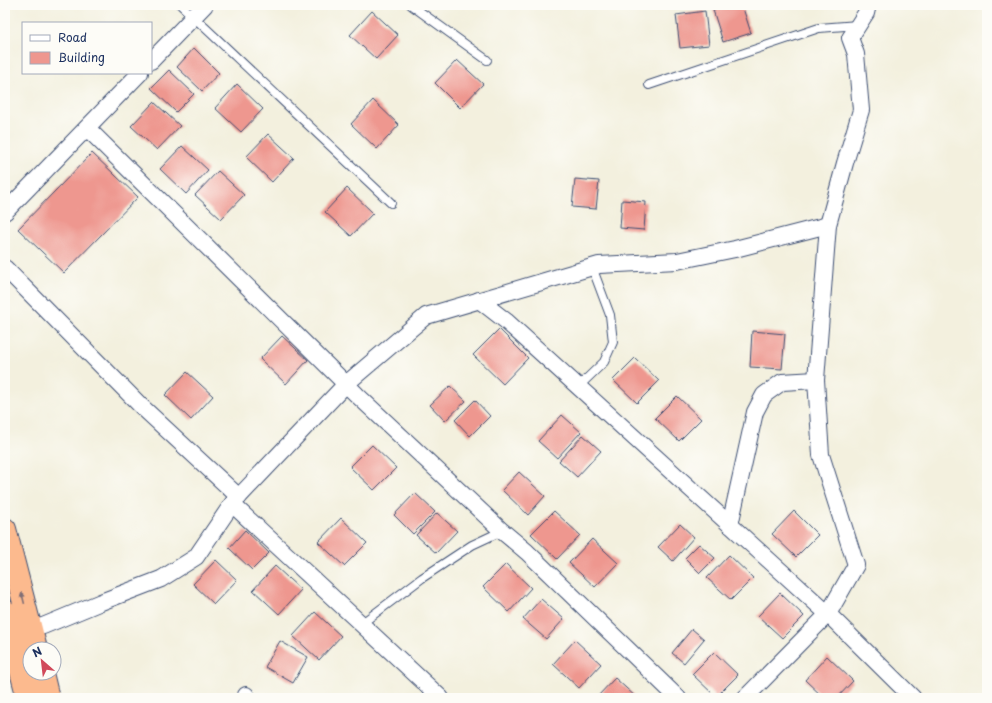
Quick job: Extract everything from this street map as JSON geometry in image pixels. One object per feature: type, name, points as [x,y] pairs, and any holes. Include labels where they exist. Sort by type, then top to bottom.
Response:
[{"type":"highway","points":[[5,529],[33,639]]},
{"type":"highway","points":[[5,610],[28,698]]},
{"type":"highway","points":[[44,681],[48,698]]},
{"type":"street","points":[[745,698],[828,614],[856,565],[821,455],[816,380],[828,225],[861,110],[856,54],[850,38],[866,13],[868,5]]},
{"type":"street","points":[[152,60],[199,11]]},
{"type":"street","points":[[5,212],[139,74]]},
{"type":"street","points":[[87,128],[346,384],[502,531],[527,552],[678,698]]},
{"type":"street","points":[[33,639],[42,626],[161,580],[196,557],[236,500],[346,384],[426,316],[599,265],[677,261],[735,249],[828,225]]},
{"type":"street","points":[[5,268],[141,406],[361,624],[441,698]]},
{"type":"street","points":[[479,300],[506,321],[828,614],[913,698]]},
{"type":"street","points":[[730,525],[755,412],[764,395],[782,382],[816,380]]},
{"type":"lane","points":[[181,5],[199,11],[391,203]]},
{"type":"lane","points":[[411,5],[487,60]]},
{"type":"lane","points":[[649,85],[819,28],[858,26]]},
{"type":"lane","points":[[578,387],[604,362],[613,342],[610,315],[592,267]]},
{"type":"lane","points":[[361,624],[422,578],[472,545],[502,531]]},
{"type":"building","points":[[729,5],[742,5],[751,33],[723,42],[713,10]]},
{"type":"building","points":[[372,11],[398,35],[376,59],[350,35]]},
{"type":"building","points":[[705,11],[709,45],[680,48],[676,15]]},
{"type":"building","points":[[194,48],[219,73],[202,91],[177,67]]},
{"type":"building","points":[[457,60],[483,84],[460,108],[435,83]]},
{"type":"building","points":[[169,70],[194,94],[176,112],[151,88]]},
{"type":"building","points":[[237,84],[263,109],[241,132],[215,108]]},
{"type":"building","points":[[373,100],[399,125],[377,149],[351,124]]},
{"type":"building","points":[[154,102],[180,126],[157,150],[131,126]]},
{"type":"building","points":[[268,134],[294,158],[272,182],[246,157]]},
{"type":"building","points":[[182,146],[208,170],[186,194],[160,169]]},
{"type":"building","points":[[92,153],[138,197],[64,273],[18,229]]},
{"type":"building","points":[[218,171],[244,195],[221,219],[195,195]]},
{"type":"building","points":[[575,179],[599,181],[596,209],[572,207]]},
{"type":"building","points":[[347,188],[373,213],[351,236],[325,212]]},
{"type":"building","points":[[622,200],[646,202],[644,230],[620,228]]},
{"type":"building","points":[[499,329],[528,358],[503,384],[473,355]]},
{"type":"building","points":[[752,331],[785,334],[782,369],[750,367]]},
{"type":"building","points":[[282,336],[308,360],[286,384],[260,359]]},
{"type":"building","points":[[635,358],[659,381],[637,403],[613,380]]},
{"type":"building","points":[[187,372],[213,396],[191,420],[165,395]]},
{"type":"building","points":[[450,386],[466,401],[445,421],[430,405]]},
{"type":"building","points":[[677,396],[701,419],[679,441],[655,418]]},
{"type":"building","points":[[475,400],[490,416],[470,436],[455,420]]},
{"type":"building","points":[[562,415],[581,432],[557,458],[538,441]]},
{"type":"building","points":[[583,435],[601,451],[577,477],[559,461]]},
{"type":"building","points":[[372,445],[396,468],[374,490],[350,467]]},
{"type":"building","points":[[519,472],[545,496],[528,515],[502,490]]},
{"type":"building","points":[[415,493],[435,512],[413,534],[394,515]]},
{"type":"building","points":[[554,511],[580,535],[557,559],[531,534]]},
{"type":"building","points":[[794,511],[818,535],[796,557],[772,534]]},
{"type":"building","points":[[437,513],[457,531],[436,553],[416,535]]},
{"type":"building","points":[[341,518],[367,543],[344,566],[318,542]]},
{"type":"building","points":[[680,524],[694,537],[673,561],[658,547]]},
{"type":"building","points":[[245,530],[269,553],[252,570],[229,548]]},
{"type":"building","points":[[592,539],[618,563],[595,587],[569,563]]},
{"type":"building","points":[[699,544],[715,558],[700,573],[685,558]]},
{"type":"building","points":[[729,555],[753,578],[731,600],[707,578]]},
{"type":"building","points":[[216,560],[237,580],[214,604],[193,584]]},
{"type":"building","points":[[506,564],[531,588],[509,612],[483,587]]},
{"type":"building","points":[[275,566],[301,590],[279,614],[253,590]]},
{"type":"building","points":[[780,593],[804,616],[782,638],[758,616]]},
{"type":"building","points":[[541,599],[564,619],[546,639],[523,619]]},
{"type":"building","points":[[315,612],[341,636],[319,660],[293,636]]},
{"type":"building","points":[[692,629],[704,639],[684,663],[672,653]]},
{"type":"building","points":[[575,640],[601,664],[579,688],[553,664]]},
{"type":"building","points":[[280,641],[308,657],[293,683],[265,667]]},
{"type":"building","points":[[714,652],[738,675],[716,697],[692,674]]},
{"type":"building","points":[[827,656],[853,681],[837,698],[824,698],[805,680]]},
{"type":"building","points":[[615,678],[637,698],[596,698]]}]
